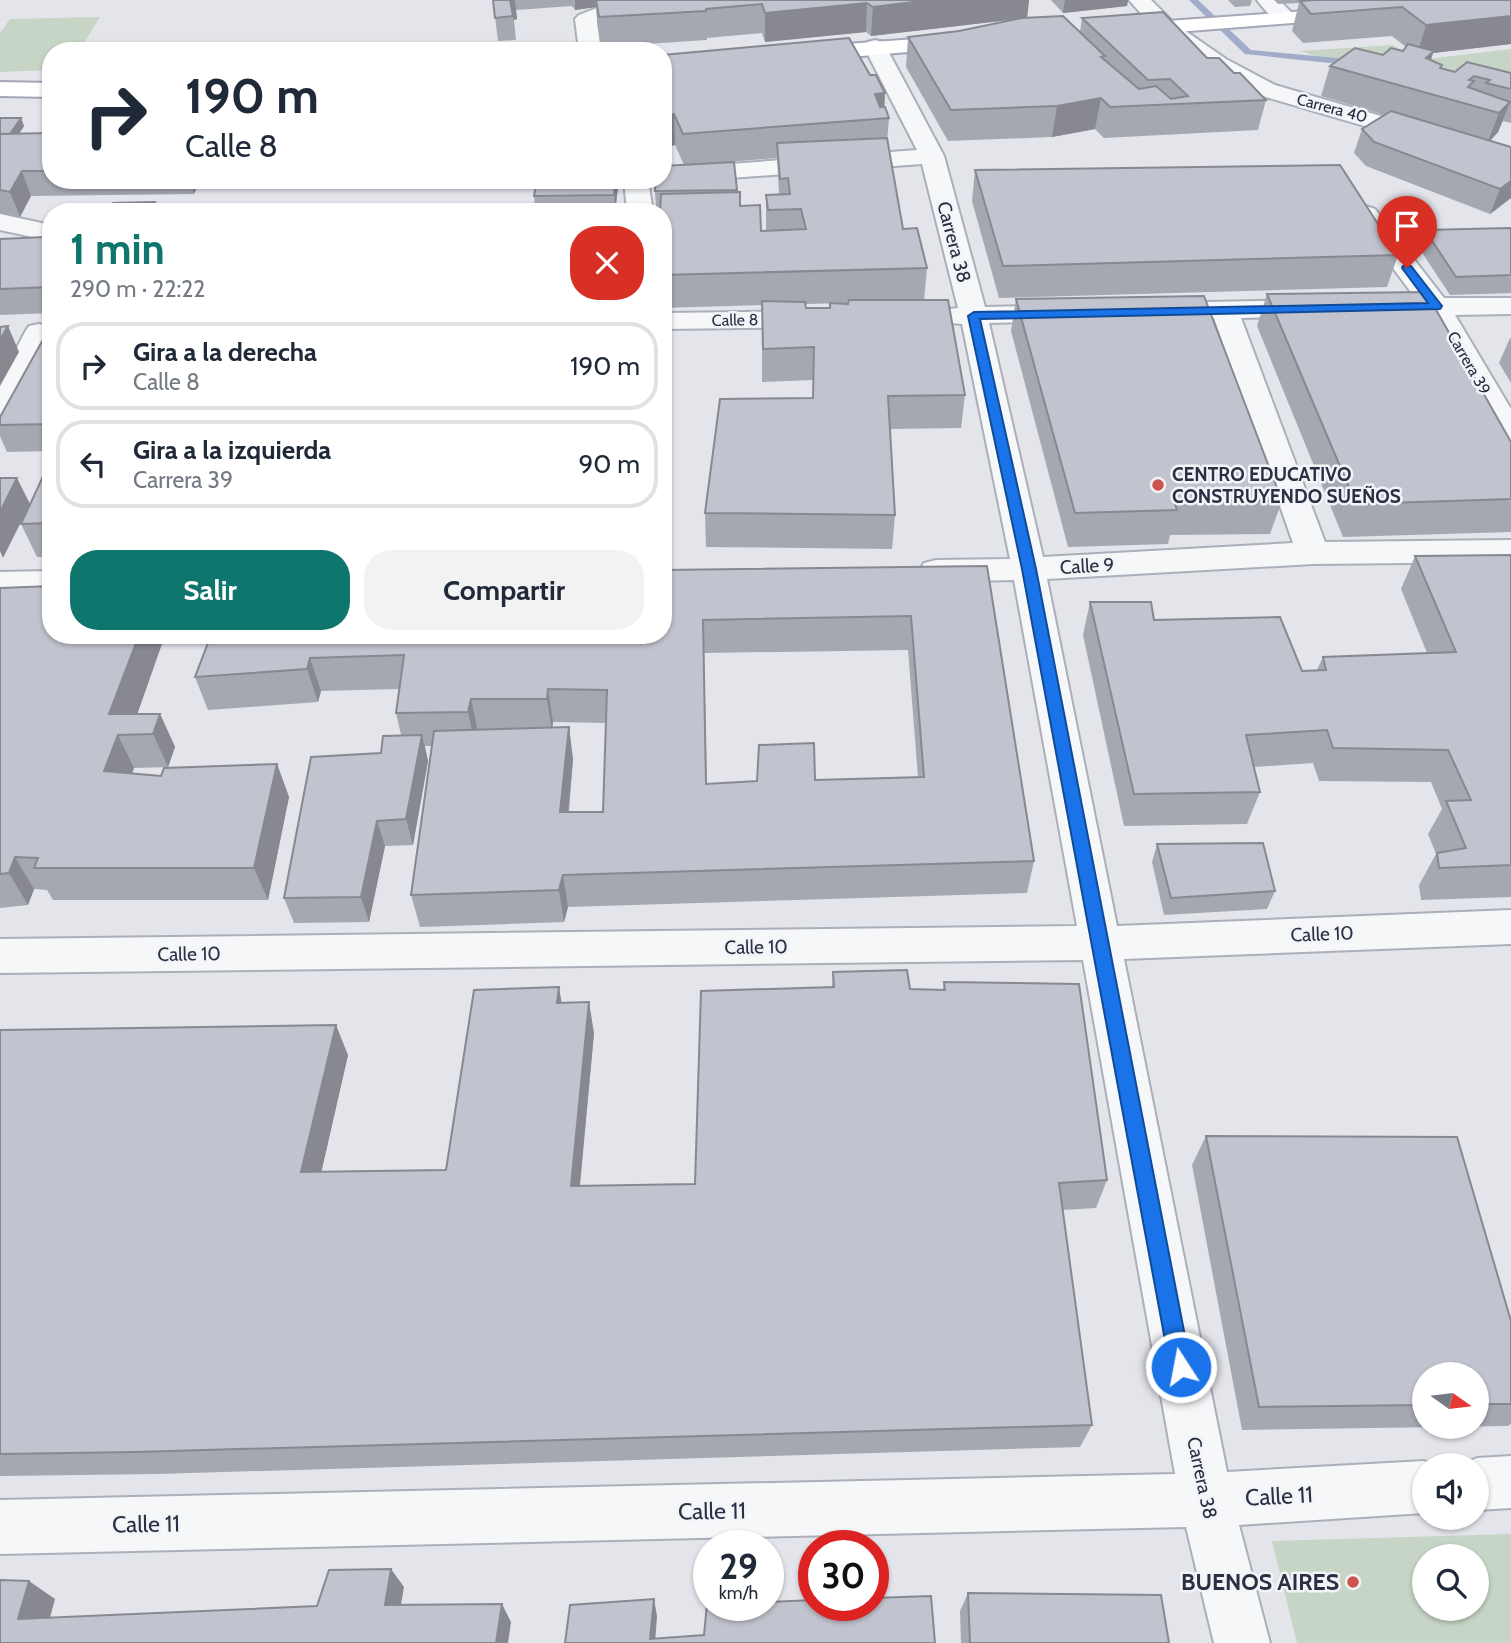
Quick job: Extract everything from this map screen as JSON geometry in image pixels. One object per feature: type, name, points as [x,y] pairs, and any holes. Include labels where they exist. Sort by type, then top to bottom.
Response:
[{"type":"main road","points":[[1110,31],[1365,13]]},
{"type":"main road","points":[[783,56],[972,41]]},
{"type":"main road","points":[[0,89],[42,90]]},
{"type":"main road","points":[[0,109],[42,109]]},
{"type":"street","points":[[589,42],[586,19],[636,0]]},
{"type":"street","points":[[1139,0],[1177,27]]},
{"type":"street","points":[[1267,0],[1286,18]]},
{"type":"street","name":"Carrera 40","points":[[1177,27],[1218,64],[1268,90],[1511,162]]},
{"type":"street","name":"Carrera 38","points":[[875,47],[932,156],[974,316],[1029,569],[1206,1500],[1241,1643]]},
{"type":"street","points":[[672,175],[932,156]]},
{"type":"street","name":"Carrera 39","points":[[1349,192],[1436,306],[1511,434]]},
{"type":"street","points":[[0,222],[42,231]]},
{"type":"street","points":[[1127,312],[1511,306]]},
{"type":"street","points":[[1224,309],[1313,553]]},
{"type":"street","points":[[920,317],[1099,313]]},
{"type":"street","name":"Calle 8","points":[[672,321],[839,318]]},
{"type":"street","points":[[0,410],[34,332]]},
{"type":"street","name":"Calle 9","points":[[907,571],[1029,569],[1313,553],[1511,551]]},
{"type":"street","points":[[0,583],[42,582]]},
{"type":"street","name":"Calle 10","points":[[0,956],[1101,943],[1511,927]]},
{"type":"street","points":[[1489,1483],[1511,1482]]},
{"type":"street","name":"Calle 11","points":[[0,1527],[1206,1500],[1412,1488]]},
{"type":"green space","points":[[100,17],[85,42],[42,42],[42,70],[0,72],[0,33],[10,19]]},
{"type":"green space","points":[[1393,45],[1418,60],[1511,49],[1511,100],[1352,69],[1301,51]]},
{"type":"green space","name":"BUENOS AIRES","points":[[1511,1534],[1511,1643],[1297,1643],[1272,1541]]},
{"type":"building","points":[[493,0],[510,0],[513,16],[495,18]]},
{"type":"building","points":[[596,0],[930,0],[873,7],[867,3],[765,13],[762,4],[706,11],[599,17]]},
{"type":"building","points":[[1511,0],[1511,16],[1426,25],[1402,7],[1311,14],[1300,1]]},
{"type":"building","points":[[1163,12],[1207,58],[1219,58],[1234,73],[1240,73],[1266,100],[1110,107],[1101,98],[1057,106],[951,110],[908,37],[959,31],[1022,18],[1063,16],[1105,56],[1101,57],[1139,89],[1156,86],[1171,99],[1188,96],[1170,79],[1148,80],[1082,18]]},
{"type":"building","points":[[849,38],[870,75],[876,75],[885,93],[875,94],[880,107],[885,107],[889,118],[683,134],[672,115],[672,54]]},
{"type":"building","points":[[1408,44],[1434,51],[1426,58],[1442,65],[1440,68],[1455,72],[1467,62],[1511,73],[1511,89],[1486,83],[1490,80],[1474,76],[1469,80],[1474,81],[1468,87],[1510,102],[1499,113],[1330,66],[1355,48],[1383,55],[1391,48],[1403,51]]},
{"type":"building","points":[[1391,111],[1511,147],[1511,181],[1500,189],[1374,142],[1362,129]]},
{"type":"building","points":[[0,118],[21,118],[10,134],[0,134]]},
{"type":"building","points":[[42,133],[42,171],[22,171],[10,192],[0,190],[0,134]]},
{"type":"building","points":[[887,138],[903,229],[917,228],[927,268],[672,275],[672,203],[660,203],[661,194],[740,192],[740,206],[760,205],[761,231],[806,229],[801,209],[768,210],[766,195],[790,194],[788,178],[780,179],[777,143]]},
{"type":"building","points":[[734,162],[737,190],[655,191],[672,189],[672,165]]},
{"type":"building","points":[[1340,165],[1398,255],[1003,266],[975,170]]},
{"type":"building","points":[[535,189],[615,189],[614,195],[534,196]]},
{"type":"building","points":[[1510,228],[1511,275],[1456,277],[1425,230]]},
{"type":"building","points":[[42,237],[42,287],[0,289],[0,239]]},
{"type":"building","points":[[1426,292],[1511,442],[1511,499],[1356,504],[1267,294]]},
{"type":"building","points":[[1204,296],[1282,501],[1174,501],[1177,510],[1075,513],[1016,299]]},
{"type":"building","points":[[849,300],[948,300],[965,395],[888,396],[895,515],[705,513],[720,399],[813,398],[814,347],[763,349],[762,301],[805,302],[806,308],[830,308],[830,303],[848,304]]},
{"type":"building","points":[[8,326],[0,340],[0,327]]},
{"type":"building","points":[[42,341],[42,424],[0,425],[0,417]]},
{"type":"building","points":[[0,478],[17,478],[0,512]]},
{"type":"building","points":[[42,478],[42,523],[21,524]]},
{"type":"building","points":[[1511,555],[1511,865],[1439,868],[1437,853],[1466,848],[1446,801],[1471,800],[1448,750],[1333,748],[1327,730],[1246,735],[1260,792],[1134,794],[1090,602],[1151,602],[1154,620],[1280,617],[1302,671],[1326,670],[1323,657],[1456,652],[1415,556]]},
{"type":"building","points":[[987,566],[1034,861],[563,875],[559,890],[411,895],[434,731],[569,727],[560,812],[603,812],[607,690],[548,689],[547,699],[471,699],[468,712],[396,713],[404,655],[310,658],[307,669],[195,677],[208,644],[672,644],[672,570]],"holes":[[[911,616],[924,777],[815,780],[814,743],[759,745],[757,781],[706,784],[703,620]]]},
{"type":"building","points":[[42,586],[42,644],[136,644],[109,714],[160,714],[153,734],[118,735],[104,771],[161,776],[164,768],[277,764],[254,868],[34,868],[38,858],[15,857],[9,873],[0,874],[0,588]]},
{"type":"building","points":[[422,735],[406,819],[377,821],[361,897],[284,898],[311,757],[381,753],[383,736]]},
{"type":"building","points":[[1263,843],[1275,891],[1171,898],[1157,844]]},
{"type":"building","points":[[907,970],[910,989],[945,990],[944,982],[1079,984],[1107,1180],[1059,1183],[1092,1425],[0,1454],[0,1030],[336,1025],[301,1172],[446,1170],[474,990],[559,987],[557,1003],[589,1002],[571,1186],[695,1184],[701,991],[834,987],[833,972]]},
{"type":"building","points":[[1206,1136],[1457,1137],[1511,1321],[1511,1404],[1489,1404],[1489,1362],[1412,1362],[1412,1405],[1259,1407]]},
{"type":"building","points":[[391,1569],[385,1605],[502,1604],[496,1643],[0,1643],[0,1580],[29,1581],[18,1619],[317,1606],[329,1570]]},
{"type":"building","points":[[968,1593],[1161,1595],[1169,1643],[970,1643]]},
{"type":"building","points":[[931,1596],[935,1643],[565,1643],[570,1605],[654,1599],[650,1639],[704,1635],[705,1621],[784,1621],[784,1601],[798,1601],[798,1621],[889,1621],[889,1597]]},
{"type":"waterway","points":[[1193,0],[1248,52],[1358,63]]},
{"type":"place","name":"CENTRO EDUCATIVO CONSTRUYENDO SUEÑOS","points":[[1158,485]]},
{"type":"place","name":"BUENOS AIRES","points":[[1353,1582]]},
{"type":"route","points":[[1181,1367],[1029,569],[974,316],[1436,306],[1407,268]]}]
